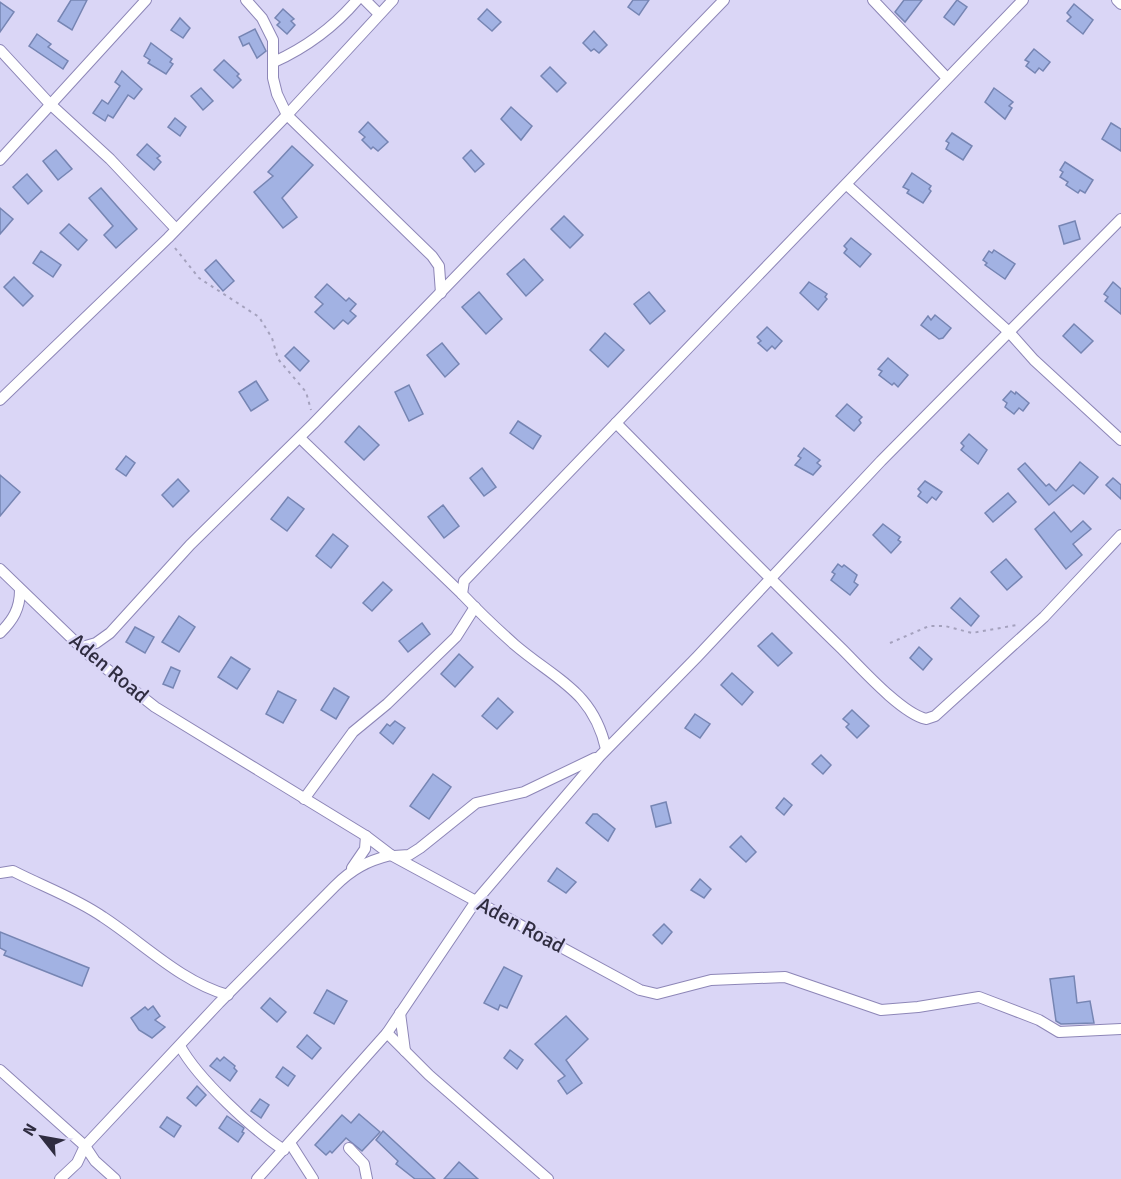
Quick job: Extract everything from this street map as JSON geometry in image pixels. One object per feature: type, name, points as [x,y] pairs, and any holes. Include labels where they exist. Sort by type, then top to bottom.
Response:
[{"type":"street","points":[[0,160],[146,0]]},
{"type":"street","points":[[246,0],[262,18],[273,40],[273,78],[287,116],[432,256],[439,266],[441,293]]},
{"type":"street","points":[[274,62],[300,50],[320,36],[344,16],[357,0]]},
{"type":"street","points":[[365,0],[379,14]]},
{"type":"street","points":[[0,400],[172,234],[287,116],[393,0]]},
{"type":"street","points":[[82,647],[96,643],[110,633],[190,545],[300,438],[724,0]]},
{"type":"street","points":[[873,0],[946,78]]},
{"type":"street","points":[[462,594],[464,581],[1023,0]]},
{"type":"street","points":[[1117,0],[1121,4]]},
{"type":"street","points":[[0,50],[50,104],[110,159],[172,234]]},
{"type":"street","points":[[847,185],[1009,332],[1034,360],[1121,440]]},
{"type":"street","points":[[257,1179],[387,1033],[476,901],[603,752],[771,580],[881,461],[1121,219]]},
{"type":"street","points":[[616,423],[771,580],[887,693],[915,715],[926,719],[935,716],[1030,630],[1121,535]]},
{"type":"street","points":[[300,438],[516,646],[571,688],[591,709],[601,728],[603,752]]},
{"type":"street","name":"Aden Road","points":[[0,569],[82,647],[155,707],[366,837],[392,856],[640,990],[657,994],[711,980],[785,977],[882,1010],[918,1007],[979,997],[1039,1020],[1059,1032],[1121,1029]]},
{"type":"street","points":[[0,633],[12,621],[19,607],[20,590]]},
{"type":"street","points":[[304,799],[352,732],[387,704],[456,637],[475,607]]},
{"type":"street","points":[[350,870],[370,860],[410,855],[476,803],[524,792],[603,752]]},
{"type":"street","points":[[60,1179],[77,1163],[85,1146],[350,870],[365,849],[366,837]]},
{"type":"street","points":[[0,873],[13,871],[101,915],[210,990],[228,995]]},
{"type":"street","points":[[400,1013],[405,1051]]},
{"type":"street","points":[[387,1033],[460,1103],[548,1179]]},
{"type":"street","points":[[180,1046],[186,1058],[231,1105],[265,1137],[287,1147],[313,1179]]},
{"type":"street","points":[[0,1070],[85,1146],[94,1161],[115,1179]]},
{"type":"street","points":[[349,1148],[364,1164],[367,1179]]},
{"type":"path","points":[[172,234],[199,278],[259,317],[272,338],[278,359],[306,392],[313,424]]},
{"type":"path","points":[[890,643],[929,626],[945,626],[972,633],[1018,625]]},
{"type":"building","points":[[71,0],[87,0],[72,30],[58,21]]},
{"type":"building","points":[[633,0],[649,0],[639,15],[628,7]]},
{"type":"building","points":[[904,0],[922,0],[905,22],[895,12]]},
{"type":"building","points":[[957,0],[967,7],[954,25],[944,17]]},
{"type":"building","points":[[0,2],[14,12],[0,32]]},
{"type":"building","points":[[1074,4],[1093,20],[1083,34],[1067,21],[1071,17],[1067,13]]},
{"type":"building","points":[[283,9],[294,19],[291,21],[295,25],[287,34],[277,25],[280,22],[275,18]]},
{"type":"building","points":[[487,9],[501,22],[492,31],[478,19]]},
{"type":"building","points":[[180,18],[190,28],[183,38],[171,30]]},
{"type":"building","points":[[255,29],[266,51],[257,58],[249,43],[243,46],[239,37]]},
{"type":"building","points":[[594,31],[607,45],[599,53],[594,49],[591,51],[583,43]]},
{"type":"building","points":[[37,34],[51,44],[48,47],[68,61],[63,69],[29,46]]},
{"type":"building","points":[[151,43],[172,59],[170,62],[173,64],[166,74],[148,63],[150,60],[144,56]]},
{"type":"building","points":[[1034,49],[1050,62],[1043,71],[1039,68],[1035,73],[1026,66],[1029,62],[1025,60]]},
{"type":"building","points":[[224,60],[239,74],[237,76],[241,80],[233,88],[214,70]]},
{"type":"building","points":[[550,67],[566,83],[557,92],[541,76]]},
{"type":"building","points":[[122,71],[142,89],[134,99],[128,95],[113,118],[108,115],[105,121],[93,113],[102,100],[108,104],[120,86],[115,82]]},
{"type":"building","points":[[201,88],[213,101],[203,110],[191,96]]},
{"type":"building","points":[[994,88],[1013,102],[1009,106],[1012,108],[1005,119],[985,102]]},
{"type":"building","points":[[511,107],[532,126],[521,140],[501,119]]},
{"type":"building","points":[[175,118],[186,127],[180,136],[168,127]]},
{"type":"building","points":[[368,122],[388,142],[378,151],[373,147],[371,149],[362,140],[365,137],[359,132]]},
{"type":"building","points":[[1111,123],[1121,129],[1121,151],[1102,139]]},
{"type":"building","points":[[952,133],[972,146],[963,160],[946,149],[949,143],[946,141]]},
{"type":"building","points":[[147,144],[160,156],[157,158],[161,162],[154,170],[137,155]]},
{"type":"building","points":[[292,146],[313,165],[282,198],[297,217],[283,228],[254,192],[273,176],[268,172]]},
{"type":"building","points":[[56,150],[72,169],[58,180],[43,161]]},
{"type":"building","points":[[471,150],[484,164],[475,172],[463,158]]},
{"type":"building","points":[[1065,162],[1093,180],[1085,193],[1080,190],[1078,193],[1066,185],[1068,182],[1060,177],[1063,172],[1060,170]]},
{"type":"building","points":[[912,173],[931,186],[929,189],[931,191],[923,203],[907,193],[909,190],[903,187]]},
{"type":"building","points":[[27,174],[42,191],[28,204],[13,187]]},
{"type":"building","points":[[101,188],[137,229],[116,248],[104,235],[113,226],[89,198]]},
{"type":"building","points":[[0,208],[13,219],[0,234]]},
{"type":"building","points":[[564,216],[583,235],[570,248],[551,229]]},
{"type":"building","points":[[1075,221],[1080,239],[1064,244],[1059,226]]},
{"type":"building","points":[[69,224],[87,240],[78,250],[60,233]]},
{"type":"building","points":[[851,238],[871,254],[860,267],[844,253],[847,249],[844,246]]},
{"type":"building","points":[[994,250],[1015,264],[1005,279],[985,265],[987,263],[983,260],[989,251],[992,253]]},
{"type":"building","points":[[41,251],[61,265],[53,277],[33,263]]},
{"type":"building","points":[[524,259],[543,280],[526,296],[507,274]]},
{"type":"building","points":[[216,260],[234,281],[223,291],[205,270]]},
{"type":"building","points":[[14,277],[33,296],[23,306],[4,287]]},
{"type":"building","points":[[809,282],[827,294],[825,297],[827,299],[818,310],[800,293]]},
{"type":"building","points":[[1113,282],[1121,289],[1121,314],[1105,301],[1108,297],[1104,294]]},
{"type":"building","points":[[327,284],[346,301],[349,298],[356,304],[350,311],[356,316],[348,324],[343,320],[334,329],[315,312],[323,304],[315,297]]},
{"type":"building","points":[[479,292],[502,319],[486,334],[462,307]]},
{"type":"building","points":[[649,292],[665,311],[650,324],[634,304]]},
{"type":"building","points":[[935,315],[951,328],[943,338],[939,339],[921,325],[928,316],[931,320]]},
{"type":"building","points":[[1074,324],[1093,341],[1081,353],[1063,336]]},
{"type":"building","points":[[767,327],[782,341],[775,349],[772,346],[767,351],[758,343],[761,341],[757,337]]},
{"type":"building","points":[[605,333],[624,350],[608,367],[590,350]]},
{"type":"building","points":[[442,343],[459,364],[445,377],[427,355]]},
{"type":"building","points":[[294,347],[309,361],[300,371],[285,356]]},
{"type":"building","points":[[888,358],[908,375],[898,387],[879,375],[882,371],[878,369]]},
{"type":"building","points":[[256,381],[268,400],[251,411],[239,392]]},
{"type":"building","points":[[409,385],[423,414],[409,421],[395,392]]},
{"type":"building","points":[[1011,391],[1015,394],[1016,392],[1029,403],[1023,411],[1019,408],[1014,414],[1005,407],[1007,403],[1003,400]]},
{"type":"building","points":[[847,404],[862,417],[859,420],[861,423],[854,431],[836,416]]},
{"type":"building","points":[[518,421],[541,436],[533,449],[510,433]]},
{"type":"building","points":[[359,426],[379,445],[364,460],[345,442]]},
{"type":"building","points":[[969,434],[987,450],[978,464],[961,450],[964,446],[961,443]]},
{"type":"building","points":[[804,448],[820,460],[817,463],[821,466],[813,475],[795,465],[801,458],[798,456]]},
{"type":"building","points":[[126,456],[135,463],[126,476],[116,469]]},
{"type":"building","points":[[1080,462],[1098,477],[1084,494],[1073,485],[1049,505],[1018,469],[1025,463],[1046,486],[1049,484],[1056,491]]},
{"type":"building","points":[[482,468],[496,487],[484,496],[470,478]]},
{"type":"building","points":[[0,475],[20,492],[0,516]]},
{"type":"building","points":[[1113,478],[1121,485],[1121,499],[1106,485]]},
{"type":"building","points":[[178,479],[189,491],[173,507],[162,495]]},
{"type":"building","points":[[925,481],[942,492],[936,500],[932,497],[927,503],[918,496],[921,492],[918,489]]},
{"type":"building","points":[[1008,493],[1016,502],[993,522],[985,513]]},
{"type":"building","points":[[288,497],[304,509],[287,531],[271,519]]},
{"type":"building","points":[[443,505],[459,526],[444,538],[428,517]]},
{"type":"building","points":[[1054,512],[1071,532],[1083,521],[1091,529],[1073,544],[1082,555],[1066,569],[1035,529]]},
{"type":"building","points":[[883,524],[900,537],[898,540],[901,542],[891,553],[873,535]]},
{"type":"building","points":[[333,534],[348,546],[331,568],[316,556]]},
{"type":"building","points":[[1006,559],[1022,577],[1007,590],[991,572]]},
{"type":"building","points":[[838,564],[842,567],[844,565],[857,575],[854,582],[858,585],[850,595],[831,580],[835,574],[832,572]]},
{"type":"building","points":[[383,582],[392,590],[372,611],[363,603]]},
{"type":"building","points":[[960,598],[979,616],[971,626],[951,608]]},
{"type":"building","points":[[179,616],[195,627],[179,652],[162,642]]},
{"type":"building","points":[[422,623],[430,634],[408,652],[399,641]]},
{"type":"building","points":[[135,627],[154,637],[145,653],[126,642]]},
{"type":"building","points":[[772,633],[792,653],[778,666],[758,646]]},
{"type":"building","points":[[919,647],[932,659],[923,670],[910,658]]},
{"type":"building","points":[[459,654],[473,667],[455,687],[441,674]]},
{"type":"building","points":[[231,657],[250,669],[237,689],[218,677]]},
{"type":"building","points":[[171,667],[180,671],[173,688],[163,684]]},
{"type":"building","points":[[732,673],[753,692],[742,705],[721,685]]},
{"type":"building","points":[[334,688],[349,697],[336,719],[321,710]]},
{"type":"building","points":[[278,691],[296,700],[283,723],[266,714]]},
{"type":"building","points":[[498,698],[513,712],[497,729],[482,716]]},
{"type":"building","points":[[852,710],[869,726],[857,738],[846,727],[849,724],[843,719]]},
{"type":"building","points":[[695,714],[710,724],[700,738],[685,728]]},
{"type":"building","points":[[395,721],[405,728],[393,744],[380,733],[387,724],[390,726]]},
{"type":"building","points":[[821,755],[831,765],[823,774],[812,764]]},
{"type":"building","points":[[433,774],[451,787],[429,819],[410,806]]},
{"type":"building","points":[[784,798],[792,805],[784,815],[776,808]]},
{"type":"building","points":[[666,802],[671,823],[656,827],[651,806]]},
{"type":"building","points":[[593,814],[597,814],[615,829],[608,841],[586,823]]},
{"type":"building","points":[[741,836],[756,852],[746,862],[730,847]]},
{"type":"building","points":[[557,868],[576,882],[566,893],[548,881]]},
{"type":"building","points":[[700,879],[711,889],[704,898],[691,890]]},
{"type":"building","points":[[664,924],[672,932],[662,944],[653,935]]},
{"type":"building","points":[[0,932],[89,968],[82,986],[4,955],[6,951],[0,948]]},
{"type":"building","points":[[504,967],[522,976],[507,1008],[500,1005],[498,1010],[484,1003]]},
{"type":"building","points":[[1074,976],[1077,1003],[1090,1001],[1094,1023],[1061,1024],[1056,1021],[1050,979]]},
{"type":"building","points":[[327,990],[347,1001],[334,1024],[314,1013]]},
{"type":"building","points":[[270,998],[286,1012],[277,1022],[261,1008]]},
{"type":"building","points":[[153,1006],[160,1016],[155,1020],[165,1027],[152,1038],[139,1030],[131,1018],[145,1007],[148,1010]]},
{"type":"building","points":[[566,1016],[588,1039],[566,1060],[582,1083],[567,1094],[558,1081],[565,1076],[535,1044]]},
{"type":"building","points":[[307,1035],[321,1048],[312,1059],[297,1047]]},
{"type":"building","points":[[510,1050],[523,1060],[517,1069],[504,1058]]},
{"type":"building","points":[[224,1057],[235,1066],[237,1071],[230,1081],[210,1066],[217,1058],[220,1061]]},
{"type":"building","points":[[283,1067],[295,1076],[288,1086],[276,1077]]},
{"type":"building","points":[[197,1086],[206,1095],[196,1106],[187,1098]]},
{"type":"building","points":[[260,1099],[269,1105],[261,1118],[251,1111]]},
{"type":"building","points":[[359,1114],[380,1132],[362,1151],[346,1138],[332,1153],[330,1151],[326,1155],[315,1145],[342,1115],[351,1123]]},
{"type":"building","points":[[227,1116],[244,1128],[242,1132],[244,1133],[238,1142],[219,1128]]},
{"type":"building","points":[[167,1117],[181,1126],[174,1137],[160,1127]]},
{"type":"building","points":[[383,1131],[435,1179],[415,1179],[396,1164],[398,1161],[376,1140]]},
{"type":"building","points":[[459,1162],[478,1179],[444,1179]]}]
